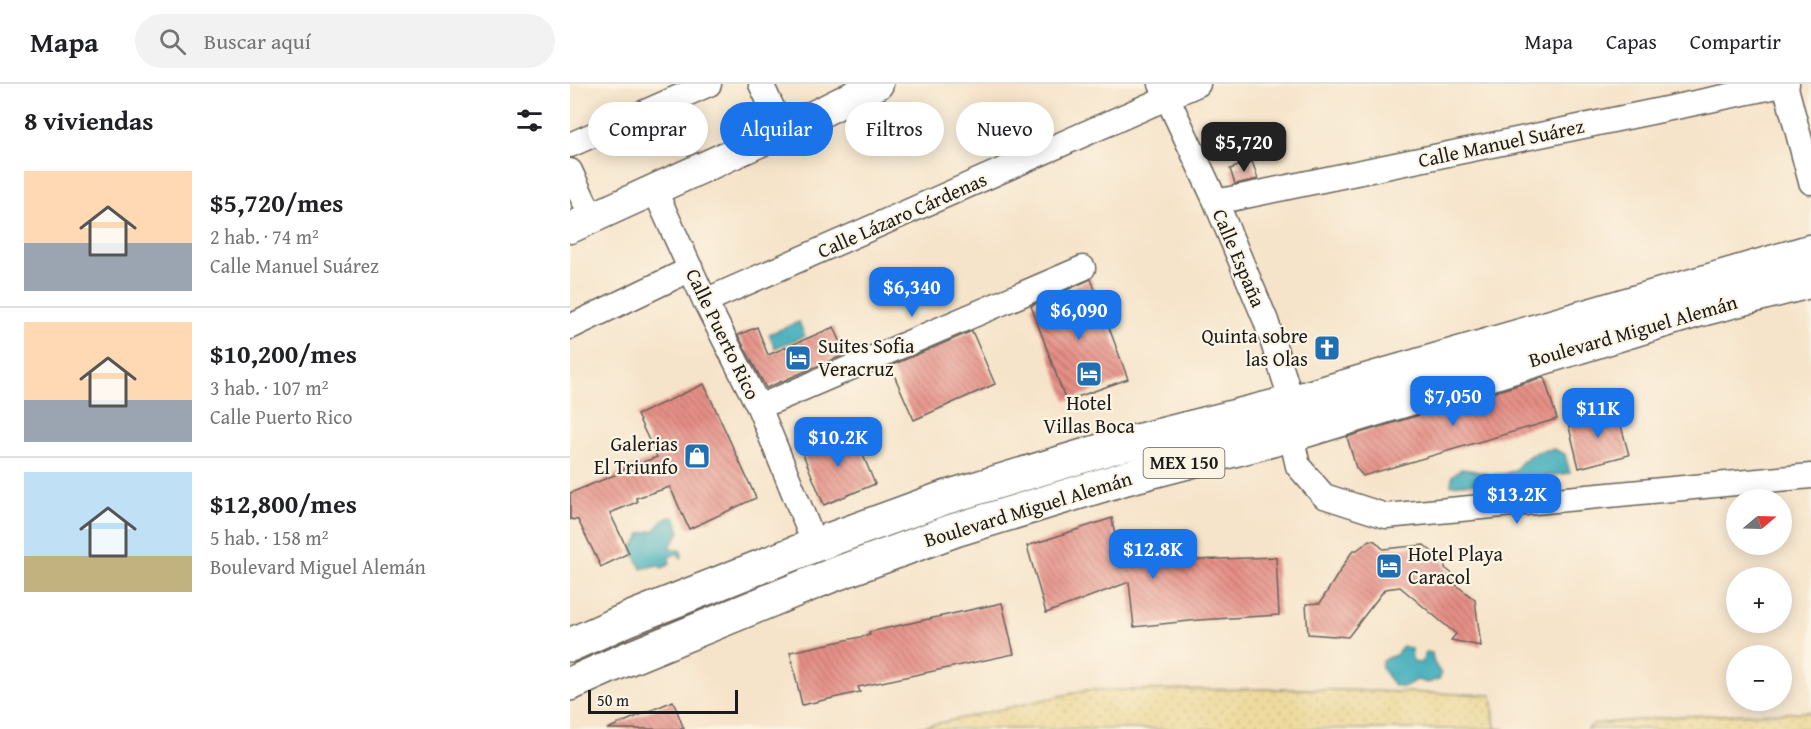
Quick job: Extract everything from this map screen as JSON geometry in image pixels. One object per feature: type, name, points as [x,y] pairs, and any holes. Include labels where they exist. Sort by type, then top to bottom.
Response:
[{"type":"main road","name":"Boulevard Miguel Alemán","points":[[570,645],[626,620],[815,545],[944,498],[1090,454],[1292,402],[1811,251]]},
{"type":"main road","name":"Boulevard Miguel Alemán","points":[[570,684],[819,580],[955,530],[1126,478],[1292,435],[1699,310],[1811,281]]},
{"type":"street","points":[[570,145],[709,84]]},
{"type":"street","points":[[761,84],[769,102]]},
{"type":"street","points":[[833,106],[878,84]]},
{"type":"street","name":"Calle Lázaro Cárdenas","points":[[705,301],[1165,91],[1198,84]]},
{"type":"street","points":[[1786,84],[1811,182]]},
{"type":"street","name":"Calle Manuel Suárez","points":[[1215,202],[1786,84]]},
{"type":"street","name":"Calle España","points":[[1165,91],[1266,321],[1292,402]]},
{"type":"street","points":[[570,171],[581,223],[730,156]]},
{"type":"street","name":"Calle Puerto Rico","points":[[655,191],[705,301],[759,406],[815,545]]},
{"type":"street","points":[[759,406],[1083,268]]},
{"type":"street","points":[[570,327],[691,270]]},
{"type":"street","points":[[1292,435],[1298,466],[1324,496],[1386,516],[1811,476]]},
{"type":"sand","points":[[1308,689],[1492,695],[1495,728],[1506,729],[913,729],[1087,690]]},
{"type":"sand","points":[[1811,712],[1811,729],[1587,729],[1594,724],[1683,716]]},
{"type":"water","points":[[799,322],[805,336],[775,348],[769,334]]},
{"type":"water","points":[[1554,449],[1565,454],[1570,473],[1520,480],[1451,485],[1452,476],[1461,469],[1492,474],[1506,473],[1514,470],[1526,458],[1534,454]]},
{"type":"water","points":[[666,518],[676,519],[680,532],[669,548],[681,550],[681,558],[677,553],[669,557],[670,564],[662,568],[658,565],[641,569],[632,549],[642,533],[655,530]]},
{"type":"water","points":[[1403,646],[1411,649],[1412,659],[1416,663],[1422,662],[1426,652],[1432,653],[1434,663],[1441,674],[1439,679],[1428,683],[1417,680],[1403,687],[1394,685],[1382,669],[1382,662],[1396,655]]},
{"type":"building","points":[[1252,161],[1258,179],[1235,184],[1230,169]]},
{"type":"building","points":[[1091,279],[1128,379],[1066,401],[1031,306]]},
{"type":"building","points":[[757,327],[768,355],[834,327],[846,354],[766,388],[738,335]]},
{"type":"building","points":[[972,331],[995,384],[914,420],[890,366]]},
{"type":"building","points":[[1544,377],[1557,419],[1363,476],[1356,468],[1347,437]]},
{"type":"building","name":"Galerias El Triunfo","points":[[704,384],[756,498],[689,529],[670,487],[636,498],[637,502],[610,513],[629,553],[601,567],[578,520],[570,519],[570,493],[657,457],[637,415]]},
{"type":"building","points":[[1617,411],[1629,455],[1579,468],[1568,423]]},
{"type":"building","points":[[853,431],[875,484],[824,505],[802,452]]},
{"type":"building","points":[[1112,518],[1120,567],[1193,560],[1276,557],[1279,615],[1134,627],[1129,582],[1046,613],[1027,546]]},
{"type":"building","points":[[1370,540],[1375,541],[1383,549],[1424,545],[1445,563],[1445,568],[1460,580],[1456,585],[1475,600],[1481,646],[1451,640],[1456,634],[1400,587],[1385,589],[1348,637],[1308,634],[1306,604],[1320,603],[1353,550],[1357,550]]},
{"type":"building","points":[[1002,603],[1014,654],[858,687],[860,692],[802,705],[790,652]]},
{"type":"building","points":[[673,701],[684,729],[607,729]]},
{"type":"place","name":"Quinta sobre las Olas","points":[[1327,348]]},
{"type":"place","name":"Suites Sofia Veracruz","points":[[798,358]]},
{"type":"place","name":"Hotel Villas Boca","points":[[1089,374]]},
{"type":"place","name":"Galerias El Triunfo","points":[[697,456]]},
{"type":"place","name":"Hotel Playa Caracol","points":[[1389,566]]}]
